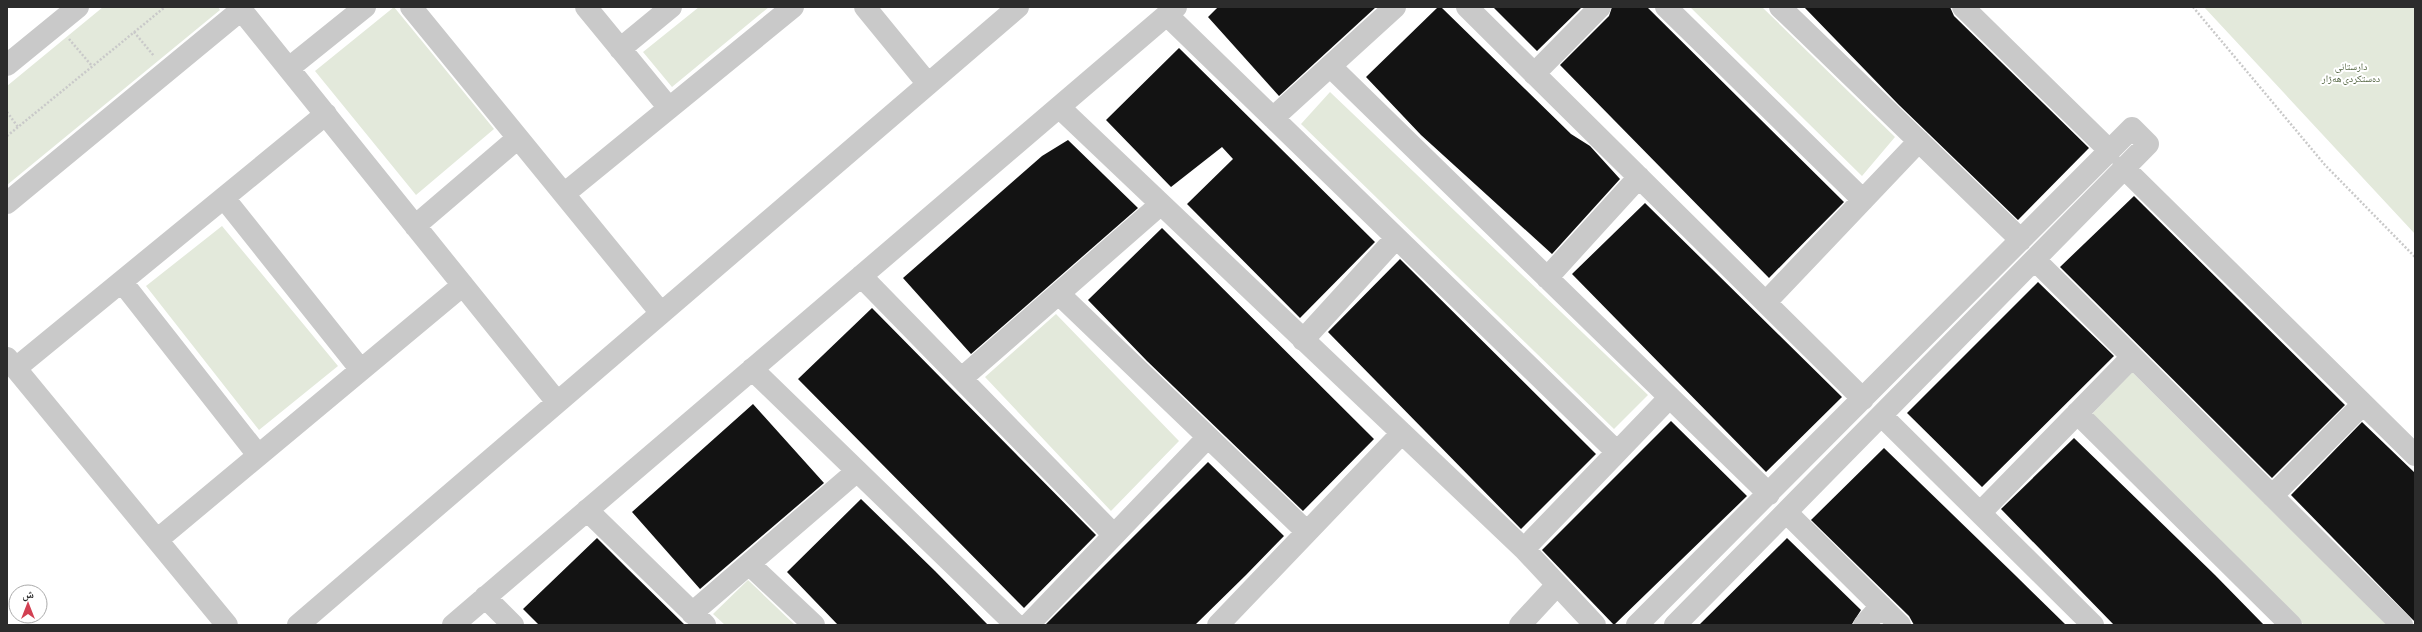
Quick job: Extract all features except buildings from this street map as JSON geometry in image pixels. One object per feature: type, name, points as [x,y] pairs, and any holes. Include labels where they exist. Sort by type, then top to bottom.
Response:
[{"type":"street","points":[[7,65],[78,7]]},
{"type":"street","points":[[288,68],[365,7]]},
{"type":"street","points":[[411,7],[661,313]]},
{"type":"street","points":[[586,7],[669,108]]},
{"type":"street","points":[[620,49],[671,7]]},
{"type":"street","points":[[564,194],[793,7]]},
{"type":"street","points":[[865,7],[928,84]]},
{"type":"street","points":[[298,625],[1018,7]]},
{"type":"street","points":[[1273,118],[1395,7]]},
{"type":"street","points":[[1467,7],[1863,399]]},
{"type":"street","points":[[1534,74],[1600,7]]},
{"type":"street","points":[[1666,7],[1863,200]]},
{"type":"street","points":[[1963,7],[2109,150]]},
{"type":"street","points":[[7,203],[167,71],[240,8],[557,402]]},
{"type":"street","points":[[1783,8],[2021,240]]},
{"type":"street","points":[[453,625],[1171,11],[1273,118],[1617,452]]},
{"type":"street","points":[[1330,66],[1769,494]]},
{"type":"street","points":[[1059,107],[1524,549],[1595,625]]},
{"type":"street","points":[[227,625],[11,363],[122,282],[326,114]]},
{"type":"street","points":[[1638,625],[2132,128],[2148,144],[2123,167],[2035,260],[1675,625]]},
{"type":"street","points":[[415,226],[518,138]]},
{"type":"street","points":[[1766,302],[1919,141]]},
{"type":"street","points":[[2123,167],[2415,456]]},
{"type":"street","points":[[1547,278],[1639,177]]},
{"type":"street","points":[[224,198],[361,370]]},
{"type":"street","points":[[962,378],[1161,204]]},
{"type":"street","points":[[1303,340],[1396,238]]},
{"type":"street","points":[[2035,260],[2402,625]]},
{"type":"street","points":[[861,276],[1114,535]]},
{"type":"street","points":[[122,282],[258,455]]},
{"type":"street","points":[[157,540],[463,285]]},
{"type":"street","points":[[1059,294],[1306,532]]},
{"type":"street","points":[[1980,513],[2132,357]]},
{"type":"street","points":[[752,369],[1016,625]]},
{"type":"street","points":[[1524,549],[1669,398]]},
{"type":"street","points":[[2272,496],[2363,404]]},
{"type":"street","points":[[2077,413],[2291,625]]},
{"type":"street","points":[[1882,416],[2093,625]]},
{"type":"street","points":[[1218,625],[1402,433]]},
{"type":"street","points":[[1028,625],[1207,438]]},
{"type":"street","points":[[1817,446],[1836,463]]},
{"type":"street","points":[[587,510],[699,619],[750,564],[857,471]]},
{"type":"street","points":[[1786,512],[1900,625]]},
{"type":"street","points":[[750,564],[814,625]]},
{"type":"street","points":[[1520,625],[1557,585]]},
{"type":"street","points":[[485,597],[513,625]]},
{"type":"street","points":[[1864,625],[1881,606]]},
{"type":"path","points":[[7,136],[165,7]]},
{"type":"path","points":[[2192,7],[2325,165],[2415,257]]},
{"type":"path","points":[[57,25],[92,66]]},
{"type":"path","points":[[134,32],[167,71]]},
{"type":"path","points":[[7,112],[18,127]]},
{"type":"green space","points":[[103,7],[218,7],[220,10],[7,185],[7,86]]},
{"type":"green space","points":[[394,7],[494,129],[416,195],[315,71]]},
{"type":"green space","points":[[699,7],[769,7],[672,87],[643,52]]},
{"type":"green space","points":[[1690,7],[1762,7],[1895,137],[1862,176]]},
{"type":"green space","name":"دارستانی دەستکردی هەژار","points":[[2204,7],[2415,7],[2415,234]]},
{"type":"green space","points":[[1330,92],[1648,395],[1614,429],[1301,124]]},
{"type":"green space","points":[[222,226],[338,366],[259,430],[146,286]]},
{"type":"green space","points":[[1056,314],[1179,441],[1111,511],[985,377]]},
{"type":"green space","points":[[2132,372],[2387,625],[2304,625],[2092,414]]},
{"type":"green space","points":[[748,580],[795,625],[725,625],[713,614]]}]
